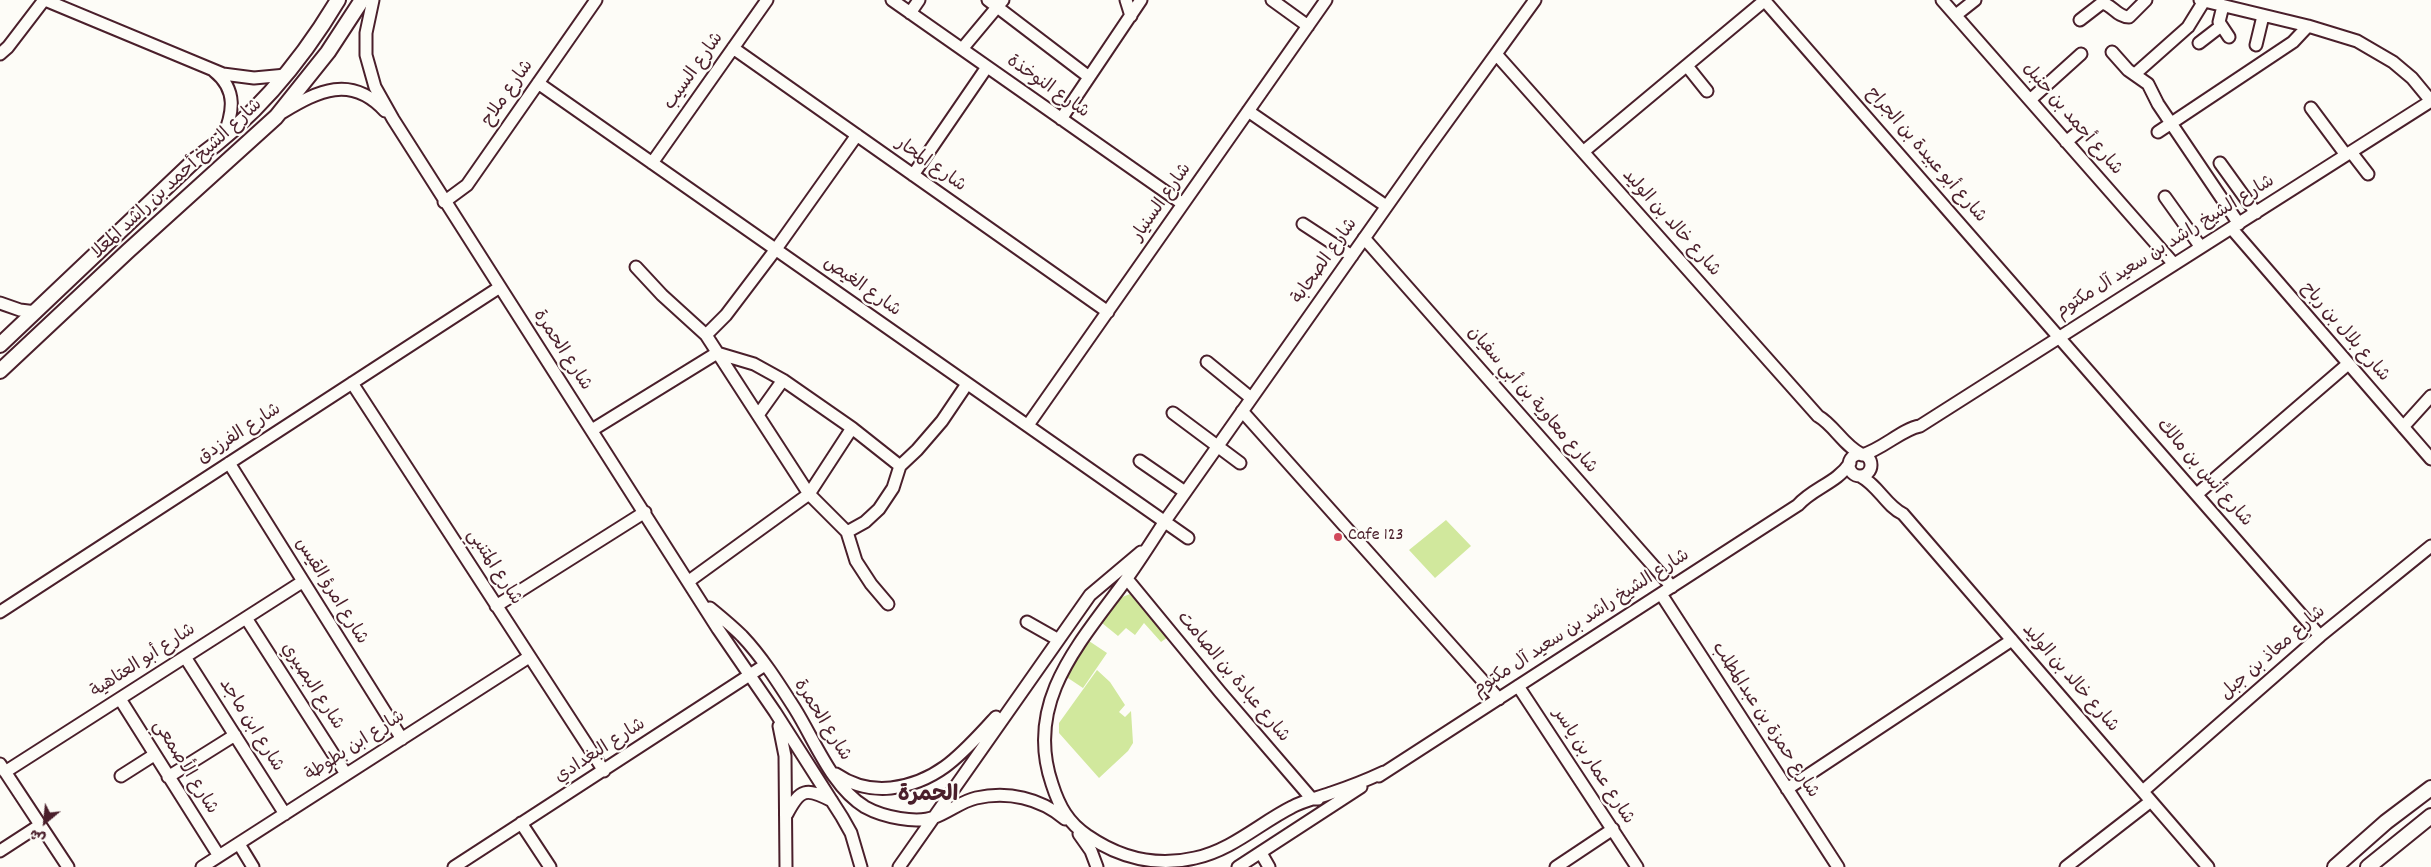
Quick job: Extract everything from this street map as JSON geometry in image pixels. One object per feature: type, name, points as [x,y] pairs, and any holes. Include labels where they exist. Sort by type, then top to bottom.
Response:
[{"type":"main road","name":"شارع الشيخ أحمد بن راشد المعلا","points":[[0,345],[189,166],[222,140],[286,75],[320,31],[338,0]]},
{"type":"main road","name":"شارع الشيخ أحمد بن راشد المعلا","points":[[0,372],[150,231],[276,117],[328,52],[362,0]]},
{"type":"main road","points":[[2335,867],[2386,822],[2431,788]]},
{"type":"main road","points":[[2368,867],[2431,816]]},
{"type":"main road","points":[[2360,867],[2393,838],[2395,830],[2392,825],[2386,822]]},
{"type":"street","points":[[0,54],[8,47],[44,0],[212,70],[244,78],[286,75]]},
{"type":"street","name":"شارع الحمرة","points":[[373,0],[366,33],[367,60],[375,86],[393,119],[444,202],[832,801],[851,833],[862,867]]},
{"type":"street","name":"شارع ملاح","points":[[444,202],[466,185],[596,0]]},
{"type":"street","name":"شارع السيب","points":[[652,163],[767,0]]},
{"type":"street","name":"شارع النوخذة","points":[[892,0],[1183,204]]},
{"type":"street","points":[[910,13],[919,0]]},
{"type":"street","points":[[1126,0],[1131,16]]},
{"type":"street","points":[[1061,119],[1141,0]]},
{"type":"street","points":[[1272,0],[1308,26]]},
{"type":"street","name":"شارع السنيار","points":[[1028,425],[1326,0]]},
{"type":"street","name":"شارع الصحابة","points":[[1148,546],[1386,206],[1535,0]]},
{"type":"street","points":[[1583,152],[1764,0]]},
{"type":"street","name":"شارع أبو عبيدة بن الجراح","points":[[1764,0],[2060,336]]},
{"type":"street","name":"شارع أحمد بن حنبل","points":[[1942,0],[2173,264]]},
{"type":"street","points":[[1956,16],[1975,0]]},
{"type":"street","points":[[2080,20],[2102,3],[2117,5],[2124,17],[2131,16],[2146,0]]},
{"type":"street","points":[[2135,74],[2188,27],[2196,17],[2202,0],[2308,26],[2357,41],[2383,55],[2403,70],[2431,101]]},
{"type":"street","points":[[962,49],[996,2],[1089,77]]},
{"type":"street","points":[[2199,43],[2216,29],[2224,6]]},
{"type":"street","points":[[2256,45],[2263,16]]},
{"type":"street","points":[[2196,17],[2229,37]]},
{"type":"street","points":[[2158,132],[2293,42],[2308,26]]},
{"type":"street","name":"شارع المحار","points":[[733,48],[1108,312]]},
{"type":"street","name":"شارع بلال بن رباح","points":[[2112,52],[2128,70],[2148,84],[2158,104],[2172,123],[2235,226],[2348,364],[2431,459]]},
{"type":"street","name":"شارع خالد بن الوليد","points":[[1496,54],[1818,416],[1826,421],[1846,444],[1862,455]]},
{"type":"street","points":[[2030,100],[2081,54]]},
{"type":"street","points":[[1687,66],[1706,91]]},
{"type":"street","points":[[913,175],[987,67]]},
{"type":"street","points":[[212,70],[226,84],[232,102],[231,114],[222,140]]},
{"type":"street","name":"شارع الغيص","points":[[538,83],[1188,538]]},
{"type":"street","name":"شارع الحمرة","points":[[276,117],[312,95],[336,89],[353,91],[368,98],[393,119]]},
{"type":"street","name":"شارع الشيخ راشد بن سعيد آل مكتوم","points":[[1862,455],[1920,426],[2200,246],[2256,213],[2431,101]]},
{"type":"street","points":[[2311,108],[2368,174]]},
{"type":"street","points":[[1248,111],[1386,206]]},
{"type":"street","points":[[2066,142],[2078,132]]},
{"type":"street","points":[[706,335],[726,315],[776,250],[857,135]]},
{"type":"street","points":[[2220,163],[2256,213]]},
{"type":"street","points":[[2165,197],[2200,246]]},
{"type":"street","points":[[1303,224],[1352,256]]},
{"type":"street","name":"شارع معاوية بن أبي سفيان","points":[[1364,238],[1672,587]]},
{"type":"street","points":[[636,267],[662,295],[706,335],[809,494],[847,532],[856,561],[871,584],[888,604]]},
{"type":"street","name":"شارع الفرزدق","points":[[0,612],[500,288]]},
{"type":"street","points":[[1,304],[20,310],[36,312]]},
{"type":"street","points":[[1,304],[14,318],[17,329]]},
{"type":"street","name":"شارع أنس بن مالك","points":[[2060,336],[2320,636]]},
{"type":"street","points":[[592,430],[717,353],[754,364],[783,380],[852,428],[900,466]]},
{"type":"street","points":[[1207,362],[1251,398]]},
{"type":"street","points":[[2197,494],[2348,364]]},
{"type":"street","points":[[758,415],[783,380]]},
{"type":"street","name":"شارع المتنبي","points":[[352,383],[604,772]]},
{"type":"street","points":[[847,532],[865,522],[879,509],[893,488],[900,466],[930,436],[967,384]]},
{"type":"street","points":[[2403,427],[2431,396]]},
{"type":"street","points":[[1242,411],[1499,699]]},
{"type":"street","points":[[1173,413],[1240,462]]},
{"type":"street","name":"شارع خالد بن الوليد","points":[[1818,416],[1821,425],[1842,448],[1850,463]]},
{"type":"street","name":"شارع الشيخ راشد بن سعيد آل مكتوم","points":[[1870,468],[1882,454],[1915,432],[1920,426]]},
{"type":"street","points":[[689,581],[809,494],[852,428]]},
{"type":"street","points":[[1862,455],[1869,459],[1870,468],[1868,473],[1859,475],[1851,471],[1850,463],[1855,456],[1862,455]]},
{"type":"street","points":[[1140,461],[1185,492]]},
{"type":"street","name":"شارع امرؤ القيس","points":[[229,463],[402,739]]},
{"type":"street","name":"شارع الشيخ راشد بن سعيد آل مكتوم","points":[[1238,867],[1798,505],[1807,496],[1840,475],[1850,463]]},
{"type":"street","name":"شارع خالد بن الوليد","points":[[1870,468],[1882,486],[1900,506],[1903,514]]},
{"type":"street","name":"شارع خالد بن الوليد","points":[[1859,475],[1872,484],[1896,510],[1903,514],[2208,867]]},
{"type":"street","name":"شارع الشيخ راشد بن سعيد آل مكتوم","points":[[1798,505],[1808,502],[1839,483],[1859,475]]},
{"type":"street","points":[[496,606],[644,512]]},
{"type":"street","points":[[899,867],[1057,639],[1090,595],[1148,546]]},
{"type":"street","name":"شارع الشيخ راشد بن سعيد آل مكتوم","points":[[1148,546],[1127,579],[1091,627],[1066,667],[1049,703],[1043,747],[1048,774],[1058,803],[1074,826],[1104,847],[1122,855],[1143,860],[1169,862],[1194,858],[1216,852],[1292,807],[1312,798],[1352,786],[1384,772]]},
{"type":"street","name":"شارع معاذ بن جبل","points":[[2142,791],[2320,636],[2431,546]]},
{"type":"street","name":"شارع عبادة بن الصامت","points":[[1127,579],[1220,692],[1312,798],[1323,802],[1321,814]]},
{"type":"street","name":"شارع أبو العتاهية","points":[[3,768],[120,699],[302,582]]},
{"type":"street","name":"شارع حمزة بن عبدالمطلب","points":[[1662,594],[1838,867]]},
{"type":"street","name":"شارع الحمرة","points":[[701,600],[740,634],[765,665],[831,770],[851,796],[866,808],[891,816],[912,820],[933,818]]},
{"type":"street","name":"شارع البصيري","points":[[246,618],[346,774]]},
{"type":"street","points":[[1027,622],[1057,639]]},
{"type":"street","points":[[1787,789],[2012,640]]},
{"type":"street","name":"شارع ابن ماجد","points":[[185,657],[285,814]]},
{"type":"street","name":"شارع ابن بطوطة","points":[[202,867],[529,657]]},
{"type":"street","name":"شارع البغدادي","points":[[454,867],[604,772],[765,665]]},
{"type":"street","name":"شارع عمار بن ياسر","points":[[1518,686],[1637,867]]},
{"type":"street","points":[[831,770],[844,780],[862,786],[882,789],[906,786],[929,779],[954,761],[1020,692]]},
{"type":"street","name":"شارع الأصمعي","points":[[120,699],[219,856]]},
{"type":"street","points":[[775,712],[784,740],[786,867]]},
{"type":"street","points":[[168,777],[235,735]]},
{"type":"street","points":[[121,776],[154,755]]},
{"type":"street","points":[[3,768],[68,867]]},
{"type":"street","points":[[784,818],[795,799],[802,792],[811,791],[832,801]]},
{"type":"street","points":[[933,818],[975,798],[1019,796],[1042,803],[1074,826],[1091,851],[1096,867]]},
{"type":"street","points":[[2066,867],[2151,802]]},
{"type":"street","points":[[521,823],[550,867]]},
{"type":"street","points":[[0,851],[40,825]]},
{"type":"street","points":[[1556,867],[1612,830]]},
{"type":"street","points":[[238,844],[253,867]]},
{"type":"street","points":[[1261,853],[1269,867]]},
{"type":"green space","points":[[1446,520],[1471,546],[1435,578],[1409,550]]},
{"type":"green space","points":[[1130,594],[1168,637],[1161,642],[1144,623],[1135,635],[1126,628],[1118,636],[1102,623],[1117,599]]},
{"type":"green space","points":[[1089,641],[1107,653],[1083,688],[1065,676]]},
{"type":"green space","points":[[1097,670],[1110,682],[1125,705],[1119,712],[1125,717],[1131,711],[1133,743],[1128,751],[1099,778],[1059,733],[1059,723]]},
{"type":"place","name":"Cafe 123","points":[[1338,537]]},
{"type":"district","name":"الحمرة","points":[[928,797]]}]
